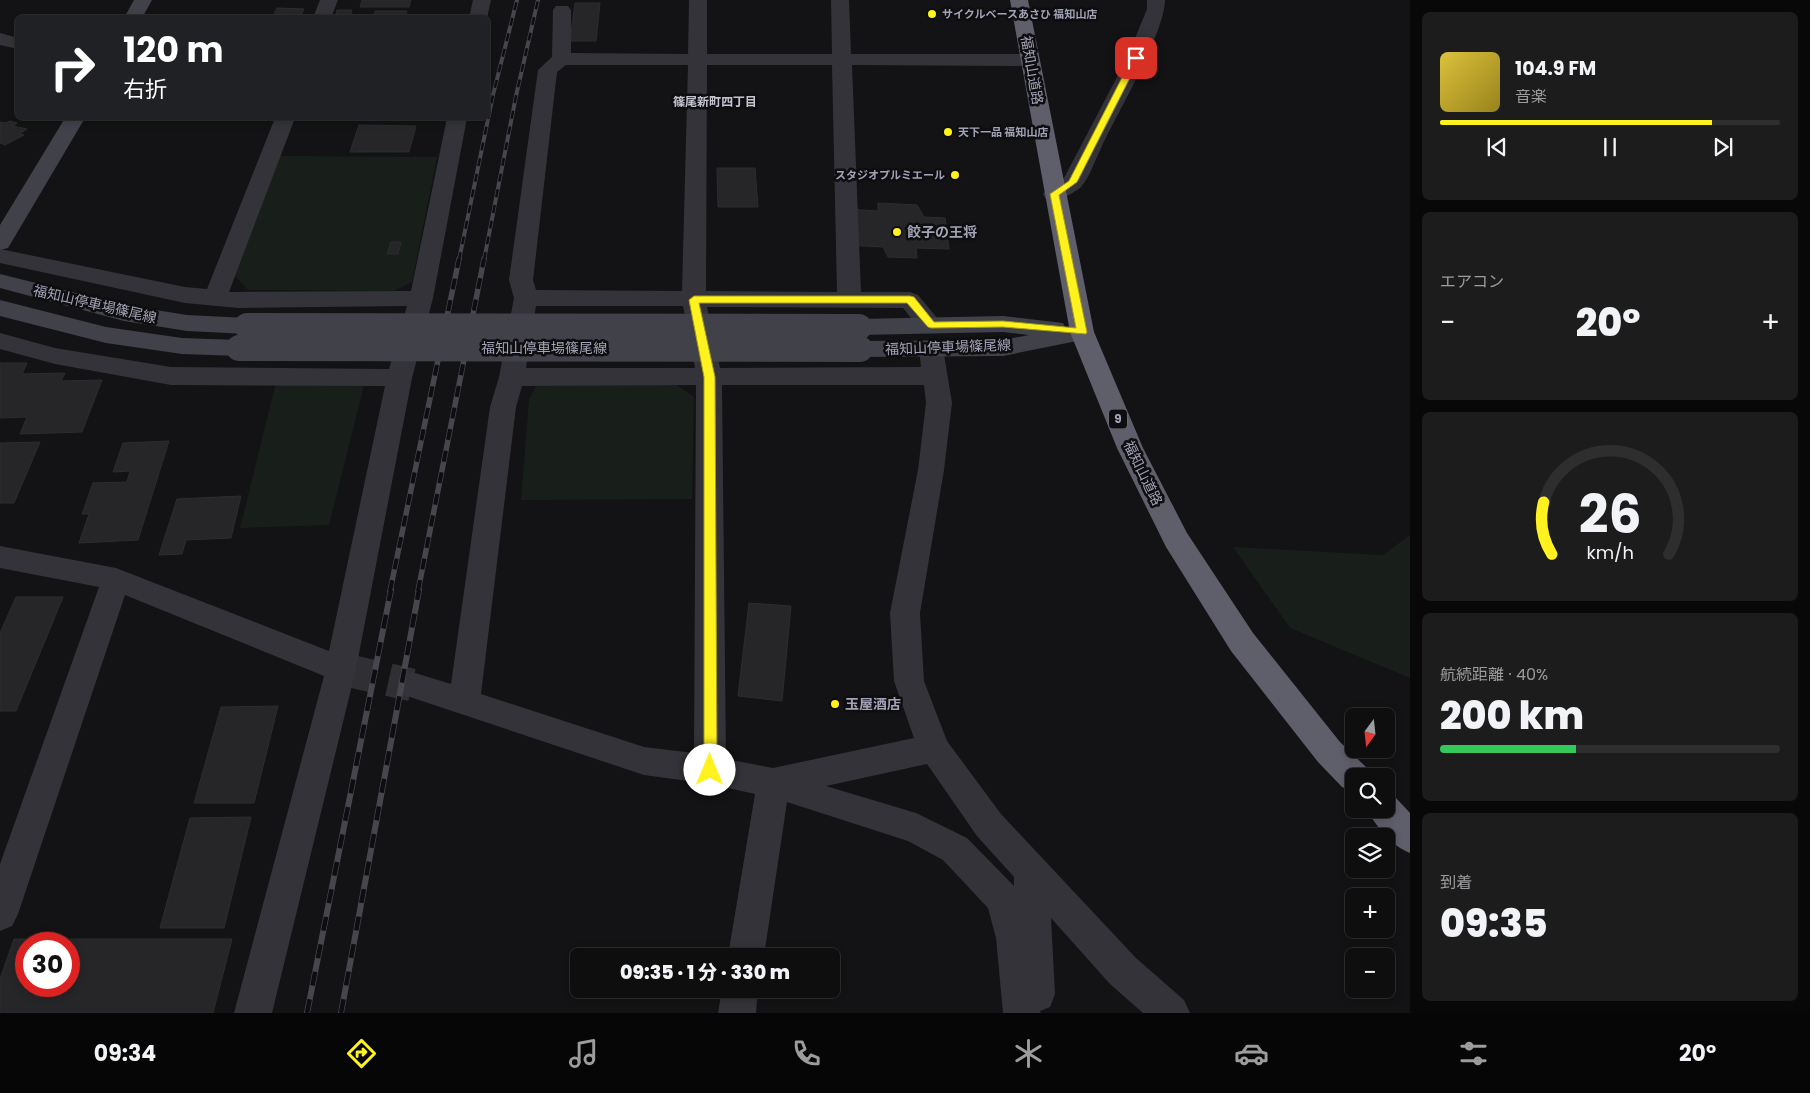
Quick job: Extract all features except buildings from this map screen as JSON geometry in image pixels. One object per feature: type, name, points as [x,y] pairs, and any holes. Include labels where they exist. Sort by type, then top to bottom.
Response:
[{"type":"highway","name":"福知山道路","points":[[1019,0],[1054,194],[1082,332],[1130,448],[1176,539],[1242,642],[1330,752],[1345,768]]},
{"type":"highway","points":[[1392,818],[1410,837]]},
{"type":"main road","points":[[135,15],[143,0]]},
{"type":"main road","points":[[0,244],[74,120]]},
{"type":"main road","name":"福知山停車場篠尾線","points":[[0,281],[124,313],[187,323],[243,337]]},
{"type":"main road","name":"福知山停車場篠尾線","points":[[0,308],[106,335],[182,346],[243,337],[859,338],[932,350],[1003,348],[1082,332]]},
{"type":"street","points":[[323,15],[329,0]]},
{"type":"street","points":[[479,15],[482,0]]},
{"type":"street","points":[[698,0],[694,300],[709,377],[710,770]]},
{"type":"street","points":[[840,0],[849,300]]},
{"type":"street","points":[[1054,194],[1073,182],[1136,58],[1156,9],[1156,0]]},
{"type":"street","points":[[561,59],[562,10]]},
{"type":"street","points":[[0,39],[15,43]]},
{"type":"street","points":[[464,703],[504,407],[512,377],[526,298],[521,280],[548,70],[561,59],[1030,60]]},
{"type":"street","points":[[215,298],[284,120]]},
{"type":"street","points":[[253,1013],[341,669],[399,378],[421,298],[457,120]]},
{"type":"street","points":[[0,256],[184,295],[238,300],[421,298]]},
{"type":"street","points":[[526,298],[910,300],[932,350],[939,403],[932,470],[904,613],[909,681],[934,748],[989,825],[1122,971],[1171,1013]]},
{"type":"street","points":[[0,341],[56,356],[171,376],[399,378]]},
{"type":"street","points":[[512,377],[709,377],[932,350]]},
{"type":"street","points":[[0,557],[116,579],[341,669]]},
{"type":"street","points":[[0,914],[116,579]]},
{"type":"street","points":[[412,685],[644,761],[710,770],[773,783],[916,828],[956,849],[1003,898],[1014,938],[1022,1013]]},
{"type":"street","points":[[773,783],[934,748]]},
{"type":"street","points":[[747,948],[773,783]]},
{"type":"street","points":[[1031,872],[1039,1013]]},
{"type":"street","points":[[737,1013],[739,998]]},
{"type":"shaded area","points":[[280,156],[437,157],[412,282],[394,291],[248,290],[235,276]]},
{"type":"shaded area","points":[[276,383],[364,385],[329,525],[240,528]]},
{"type":"shaded area","points":[[675,384],[694,397],[692,499],[521,500],[529,400],[536,386]]},
{"type":"shaded area","points":[[1410,535],[1410,678],[1290,628],[1233,547],[1383,555]]},
{"type":"tunnel","points":[[341,669],[412,685]]},
{"type":"railway","points":[[490,110],[517,0]]},
{"type":"railway","points":[[484,260],[516,96],[538,0]]},
{"type":"railway","points":[[459,260],[488,120]]},
{"type":"railway","points":[[390,591],[459,259]]},
{"type":"railway","points":[[418,591],[484,259]]},
{"type":"railway","points":[[307,1013],[391,590]]},
{"type":"railway","points":[[341,1013],[419,590]]},
{"type":"place","name":"サイクルベースあさひ 福知山店","points":[[932,14]]},
{"type":"place","name":"天下一品 福知山店","points":[[948,132]]},
{"type":"place","name":"スタジオプルミエール","points":[[955,175]]},
{"type":"place","name":"餃子の王将","points":[[897,232]]},
{"type":"place","name":"玉屋酒店","points":[[835,704]]},
{"type":"district","name":"篠尾新町四丁目","points":[[715,102]]},
{"type":"route","points":[[710,770],[709,377],[694,300],[910,300],[931,325],[1003,324],[1082,332],[1054,194],[1073,182],[1136,58]]}]
